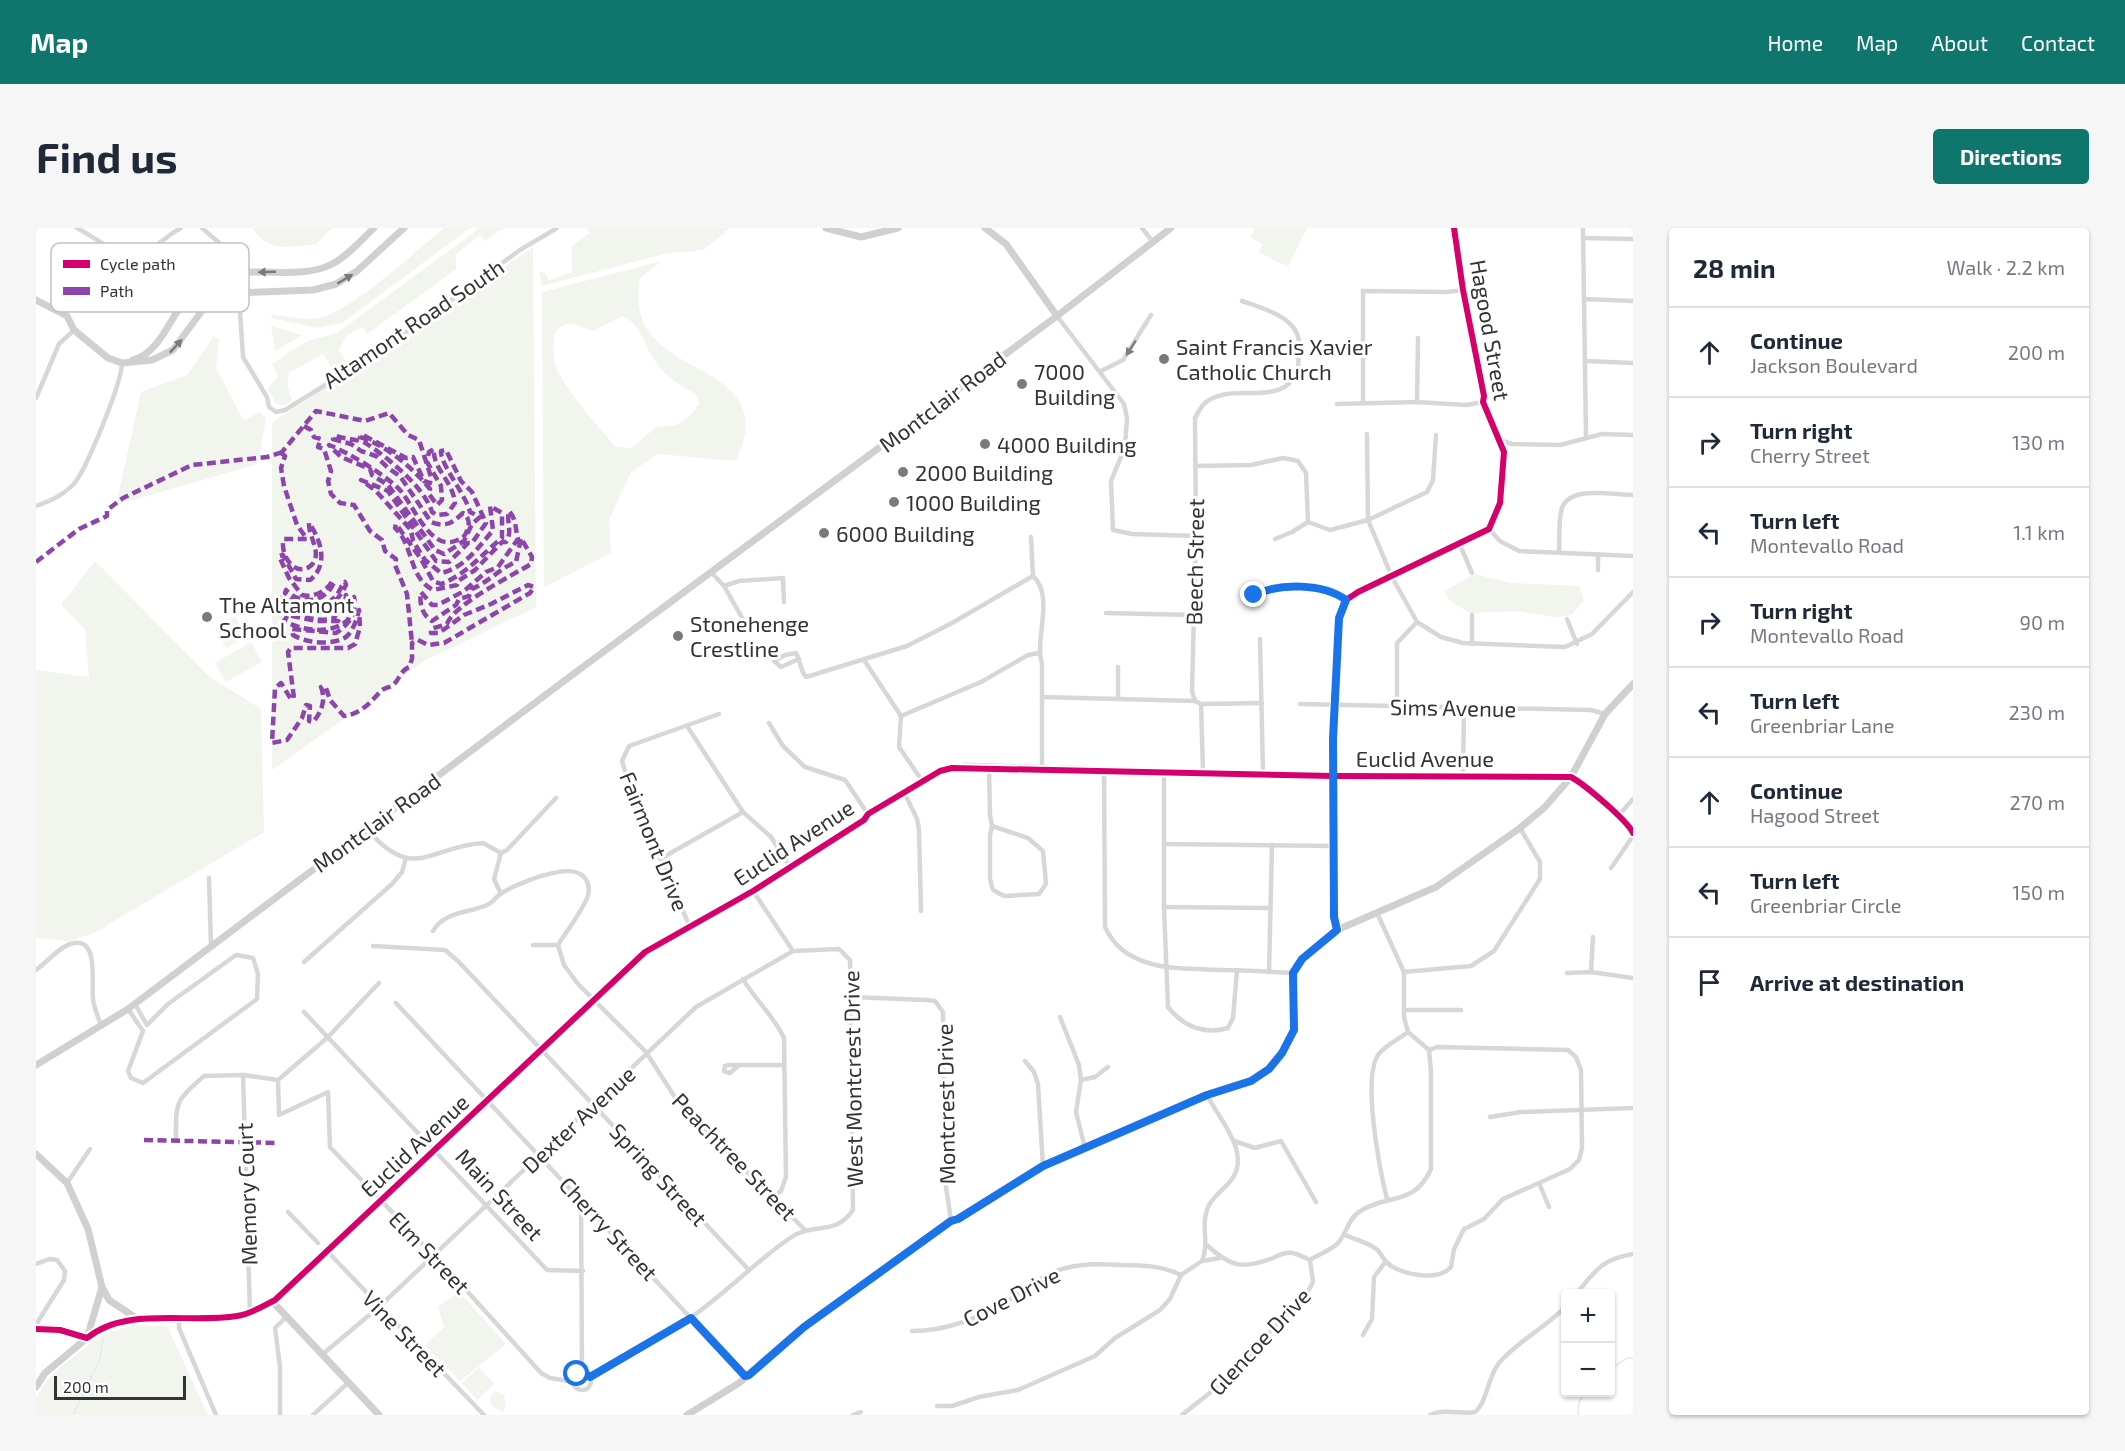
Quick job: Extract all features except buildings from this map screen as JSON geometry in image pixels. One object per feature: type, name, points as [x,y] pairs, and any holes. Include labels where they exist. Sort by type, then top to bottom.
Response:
[{"type":"street","points":[[77,228],[102,243]]},
{"type":"street","points":[[159,243],[181,228]]},
{"type":"street","points":[[202,228],[219,243]]},
{"type":"street","points":[[249,272],[321,268],[343,256],[374,228]]},
{"type":"street","points":[[249,292],[313,290],[336,284],[353,275],[404,228]]},
{"type":"street","name":"Altamont Road South","points":[[239,312],[239,341],[243,357],[267,397],[269,407],[276,412],[285,410],[380,351],[528,244],[557,228]]},
{"type":"street","points":[[826,228],[861,237],[898,228]]},
{"type":"street","points":[[985,228],[1006,244],[1124,404],[1127,418],[1125,447],[1111,481],[1113,530],[1132,534],[1196,536]]},
{"type":"street","points":[[1142,228],[1153,242]]},
{"type":"street","name":"Montclair Road","points":[[36,1065],[135,1004],[711,572],[1058,316],[1171,228]]},
{"type":"street","name":"Hagood Street","points":[[1454,228],[1464,281],[1463,290],[1484,396],[1483,402],[1504,452],[1500,503],[1489,529]]},
{"type":"street","points":[[1583,228],[1586,438]]},
{"type":"street","points":[[1584,238],[1633,239]]},
{"type":"street","points":[[1363,402],[1363,291],[1447,292],[1463,290]]},
{"type":"street","points":[[1584,299],[1633,301]]},
{"type":"street","points":[[36,300],[51,308]]},
{"type":"street","name":"Beech Street","points":[[1195,701],[1193,615],[1196,536],[1195,423],[1205,403],[1220,394],[1275,391],[1289,382],[1298,369],[1299,337],[1295,328],[1280,317],[1242,301]]},
{"type":"street","points":[[59,312],[67,316],[74,330],[100,354],[122,363],[152,360],[173,350],[201,312]]},
{"type":"street","points":[[122,363],[150,351],[176,312]]},
{"type":"street","points":[[1101,371],[1123,360],[1151,315]]},
{"type":"street","points":[[36,398],[59,344],[74,330]]},
{"type":"street","points":[[1417,402],[1418,338]]},
{"type":"street","points":[[1585,361],[1633,363]]},
{"type":"street","points":[[36,506],[58,497],[73,485],[82,471],[122,372],[122,363]]},
{"type":"street","points":[[1337,404],[1417,402],[1466,405],[1483,402]]},
{"type":"street","points":[[1367,434],[1368,520],[1392,577],[1416,622],[1441,637],[1472,644],[1565,647],[1577,644],[1592,634],[1633,592]]},
{"type":"street","points":[[1499,440],[1512,444],[1560,445],[1602,434],[1633,435]]},
{"type":"street","points":[[1308,522],[1330,530],[1368,520],[1430,489],[1433,480],[1436,435]]},
{"type":"street","points":[[1195,466],[1251,465],[1283,458],[1298,461],[1306,473],[1308,522]]},
{"type":"street","points":[[1559,551],[1562,508],[1569,499],[1580,494],[1633,495]]},
{"type":"street","points":[[1275,538],[1292,532],[1308,522]]},
{"type":"street","points":[[1337,930],[1334,917],[1335,705],[1339,618],[1346,600],[1489,529],[1500,541],[1519,551],[1633,556]]},
{"type":"street","points":[[1031,537],[1033,576],[1040,583],[1042,591],[1043,642],[1039,654],[1042,663],[1042,768]]},
{"type":"street","points":[[1460,545],[1472,573]]},
{"type":"street","points":[[1598,555],[1598,570]]},
{"type":"street","points":[[711,572],[724,586],[745,623]]},
{"type":"street","points":[[799,659],[781,667],[774,661],[796,653],[799,659],[806,677],[907,646],[1033,576]]},
{"type":"street","points":[[724,586],[740,581],[783,578],[784,602]]},
{"type":"street","points":[[1254,595],[1269,588],[1326,589],[1346,600]]},
{"type":"street","points":[[1106,613],[1193,615]]},
{"type":"street","points":[[1472,615],[1472,644]]},
{"type":"street","points":[[1567,619],[1577,644]]},
{"type":"street","points":[[1397,706],[1397,643],[1416,622]]},
{"type":"street","points":[[1260,639],[1263,774]]},
{"type":"street","points":[[900,716],[981,682],[1028,655],[1039,654]]},
{"type":"street","points":[[864,660],[900,716],[899,747],[923,782]]},
{"type":"street","points":[[1118,667],[1118,699]]},
{"type":"street","points":[[687,1415],[761,1366],[804,1327],[951,1221],[958,1219],[1043,1166],[1207,1095],[1251,1081],[1269,1069],[1282,1053],[1294,1030],[1293,973],[1302,959],[1337,930],[1436,887],[1520,828],[1545,807],[1571,777],[1605,714],[1633,684]]},
{"type":"street","points":[[1042,697],[1195,701],[1201,704],[1262,702]]},
{"type":"street","points":[[1201,704],[1203,771]]},
{"type":"street","name":"Sims Avenue","points":[[1300,704],[1591,710],[1605,714]]},
{"type":"street","points":[[1463,776],[1464,708]]},
{"type":"street","name":"Fairmont Drive","points":[[689,925],[660,859],[622,760],[629,746],[720,714]]},
{"type":"street","points":[[770,723],[783,746],[805,766],[845,780],[868,814]]},
{"type":"street","points":[[687,726],[743,812],[771,837],[790,867]]},
{"type":"street","name":"Euclid Avenue","points":[[136,1318],[178,1320],[250,1313],[272,1301],[489,1101],[645,952],[689,925],[753,891],[864,820],[868,814],[952,768],[1203,771],[1334,776],[1571,777]]},
{"type":"street","points":[[989,768],[992,826],[990,879],[993,890],[1004,896],[1039,894],[1046,884],[1042,850],[1028,838],[992,826]]},
{"type":"street","points":[[1104,770],[1105,927],[1112,942],[1139,960],[1166,968],[1293,973]]},
{"type":"street","points":[[1164,771],[1164,907],[1168,1007],[1176,1017],[1192,1029],[1215,1032],[1228,1028],[1233,1018],[1237,970]]},
{"type":"street","points":[[1571,777],[1582,783],[1619,815],[1633,834],[1611,868]]},
{"type":"street","points":[[904,794],[920,829],[921,911]]},
{"type":"street","points":[[501,894],[494,879],[495,868],[501,853],[507,850],[556,798]]},
{"type":"street","points":[[1619,815],[1633,800]]},
{"type":"street","points":[[660,859],[743,812]]},
{"type":"street","points":[[1404,972],[1471,966],[1494,951],[1540,879],[1540,862],[1520,828]]},
{"type":"street","points":[[367,829],[384,847],[406,858],[429,857],[483,843],[501,853]]},
{"type":"street","points":[[1164,844],[1334,846]]},
{"type":"street","points":[[1269,972],[1272,845]]},
{"type":"street","points":[[304,962],[392,884],[402,872],[406,858]]},
{"type":"street","points":[[433,931],[451,915],[482,907],[501,894],[528,881],[565,870],[576,871],[584,876],[588,885],[588,897],[558,945],[533,945]]},
{"type":"street","points":[[209,878],[211,947]]},
{"type":"street","points":[[753,891],[793,951]]},
{"type":"street","points":[[1164,907],[1269,908]]},
{"type":"street","points":[[1310,1260],[1336,1246],[1357,1213],[1388,1199],[1400,1199],[1414,1193],[1425,1182],[1431,1169],[1429,1050],[1408,1032],[1404,1010],[1404,972],[1377,913]]},
{"type":"street","points":[[1591,972],[1593,937]]},
{"type":"street","points":[[36,970],[69,944],[79,943],[88,948],[91,956],[93,1000],[101,1026]]},
{"type":"street","name":"Peachtree Street","points":[[558,945],[564,965],[646,1054],[678,1102],[805,1230]]},
{"type":"street","name":"Spring Street","points":[[373,946],[445,950],[543,1050],[748,1269]]},
{"type":"street","name":"West Montcrest Drive","points":[[793,951],[830,949],[846,953],[851,966],[853,1210],[846,1221],[832,1228],[805,1230]]},
{"type":"street","name":"Dexter Avenue","points":[[322,1354],[380,1306],[696,1007],[793,951]]},
{"type":"street","points":[[236,955],[253,958],[258,974],[257,999],[143,1083],[131,1078],[128,1071],[147,1025],[168,1004],[236,955]]},
{"type":"street","points":[[1567,974],[1591,972],[1633,978]]},
{"type":"street","points":[[743,979],[784,1038],[782,1065],[786,1177],[781,1191],[774,1197]]},
{"type":"street","points":[[176,1141],[176,1107],[179,1098],[204,1076],[243,1076],[278,1080],[327,1038],[379,983]]},
{"type":"street","name":"Montcrest Drive","points":[[852,997],[935,1001],[944,1012],[945,1181],[951,1221]]},
{"type":"street","name":"Cherry Street","points":[[396,1003],[540,1154],[745,1376]]},
{"type":"street","points":[[135,1004],[147,1025]]},
{"type":"street","points":[[128,1009],[143,1031]]},
{"type":"street","points":[[1404,1010],[1461,1010]]},
{"type":"street","name":"Main Street","points":[[304,1012],[547,1270],[583,1271]]},
{"type":"street","points":[[1060,1017],[1080,1065],[1081,1080],[1076,1112],[1085,1148]]},
{"type":"street","points":[[1388,1199],[1374,1139],[1374,1067],[1378,1055],[1408,1032]]},
{"type":"street","points":[[1345,1234],[1374,1247],[1386,1261],[1412,1274],[1442,1274],[1451,1267],[1454,1249],[1464,1229],[1484,1219],[1503,1199],[1570,1169],[1579,1160],[1582,1148],[1581,1070],[1576,1057],[1568,1050],[1437,1047],[1429,1050]]},
{"type":"street","points":[[1025,1061],[1035,1072],[1038,1084],[1043,1166]]},
{"type":"street","points":[[738,1066],[782,1065]]},
{"type":"street","points":[[1081,1080],[1095,1077],[1108,1067]]},
{"type":"street","name":"Memory Court","points":[[243,1076],[250,1313]]},
{"type":"street","name":"Elm Street","points":[[278,1080],[279,1115],[328,1092],[330,1147],[434,1255],[541,1373],[550,1378],[574,1382]]},
{"type":"street","points":[[1202,1261],[1208,1246],[1204,1222],[1208,1208],[1233,1179],[1239,1161],[1234,1141],[1207,1095]]},
{"type":"street","points":[[1490,1117],[1521,1112],[1633,1108]]},
{"type":"street","points":[[1234,1141],[1255,1148],[1281,1141],[1316,1202]]},
{"type":"street","points":[[67,1183],[90,1149]]},
{"type":"street","points":[[36,1154],[67,1183],[88,1229],[102,1287],[109,1300],[136,1318]]},
{"type":"street","points":[[1539,1183],[1549,1207]]},
{"type":"street","points":[[581,1198],[582,1372]]},
{"type":"street","points":[[288,1212],[318,1243]]},
{"type":"street","points":[[590,1377],[691,1318],[748,1269],[805,1230]]},
{"type":"street","points":[[1208,1246],[1220,1258]]},
{"type":"street","name":"Vine Street","points":[[327,1251],[484,1415]]},
{"type":"street","name":"Glencoe Drive","points":[[1182,1415],[1231,1376],[1275,1326],[1304,1299],[1313,1282],[1310,1260],[1285,1253],[1256,1264],[1239,1266],[1220,1258]]},
{"type":"street","points":[[1579,1289],[1600,1265],[1612,1257],[1633,1254]]},
{"type":"street","points":[[938,1406],[952,1406],[979,1397],[1018,1390],[1095,1356],[1115,1338],[1160,1310],[1176,1288],[1181,1275],[1202,1261],[1220,1258]]},
{"type":"street","points":[[36,1264],[50,1259],[57,1260],[63,1267],[64,1280],[37,1328],[60,1330],[87,1338]]},
{"type":"street","points":[[1363,1335],[1372,1319],[1374,1277],[1386,1261]]},
{"type":"street","name":"Cove Drive","points":[[912,1331],[940,1329],[957,1324],[1010,1299],[1056,1270],[1083,1264],[1136,1265],[1163,1269],[1181,1275]]},
{"type":"street","points":[[87,1338],[102,1287]]},
{"type":"street","points":[[272,1301],[374,1413]]},
{"type":"street","points":[[1430,1415],[1447,1412],[1467,1415],[1475,1412],[1482,1402],[1486,1384],[1499,1363],[1561,1310]]},
{"type":"street","points":[[280,1415],[280,1367],[275,1328],[287,1316]]},
{"type":"street","points":[[36,1388],[45,1373],[87,1338],[104,1327],[136,1318]]},
{"type":"street","points":[[178,1320],[179,1328],[216,1415]]},
{"type":"street","points":[[582,1372],[590,1377]]},
{"type":"street","points":[[582,1372],[575,1376],[574,1382],[578,1389],[586,1389],[590,1385],[590,1377]]},
{"type":"street","points":[[313,1415],[348,1383]]},
{"type":"street","points":[[853,1415],[861,1412]]},
{"type":"shaded area","points":[[253,228],[332,228],[316,244],[289,247],[272,245],[258,236]]},
{"type":"shaded area","points":[[444,228],[470,228],[342,323],[317,328],[271,318],[272,314],[304,319],[317,318],[337,311],[369,290]]},
{"type":"shaded area","points":[[480,228],[504,228],[485,241],[480,235],[456,254],[456,269],[367,334],[362,327],[347,335],[339,350],[347,365],[334,372],[323,354],[290,372],[287,384],[292,401],[282,406],[276,404],[268,389],[278,376],[272,364],[307,341],[337,333]]},
{"type":"shaded area","points":[[587,228],[730,228],[703,250],[664,254],[542,286],[539,272],[545,273],[549,280],[572,272],[571,246],[590,233]]},
{"type":"shaded area","points":[[1255,228],[1307,228],[1288,267],[1259,252],[1263,244],[1250,238]]},
{"type":"shaded area","points":[[533,247],[536,607],[426,660],[272,770],[272,423]]},
{"type":"shaded area","points":[[662,261],[640,278],[639,307],[647,329],[661,345],[718,381],[734,394],[744,412],[746,425],[736,461],[658,454],[631,472],[609,520],[611,553],[544,587],[542,292]],"holes":[[[622,316],[638,329],[651,355],[663,371],[684,388],[696,394],[699,404],[689,417],[676,425],[656,427],[632,448],[616,447],[593,421],[559,374],[553,352],[555,336],[558,329],[564,325],[574,324],[593,331]]]},
{"type":"shaded area","points":[[271,326],[302,335],[275,351]]},
{"type":"shaded area","points":[[214,336],[219,340],[216,368],[243,420],[260,412],[266,418],[258,464],[116,505],[141,392],[187,375]]},
{"type":"shaded area","points":[[95,561],[210,677],[261,709],[264,832],[94,933],[69,941],[36,938],[36,670],[89,677],[85,629],[61,605]]},
{"type":"shaded area","points":[[1475,574],[1511,583],[1579,586],[1584,600],[1572,615],[1554,617],[1516,611],[1470,613],[1450,601],[1444,591]]},
{"type":"shaded area","points":[[235,616],[246,637],[226,648],[215,627]]},
{"type":"shaded area","points":[[251,642],[262,662],[226,682],[215,663]]},
{"type":"shaded area","points":[[459,1292],[506,1344],[460,1381],[425,1345],[444,1327],[438,1307]]},
{"type":"shaded area","points":[[132,1325],[167,1326],[208,1415],[36,1415],[36,1398],[48,1379],[58,1369],[100,1336]]},
{"type":"shaded area","points":[[479,1367],[494,1384],[477,1400],[462,1383]]},
{"type":"shaded area","points":[[495,1391],[504,1395],[506,1407],[503,1412],[491,1406],[490,1397]]},
{"type":"waterway","points":[[73,1415],[100,1359],[103,1338]]},
{"type":"waterway","points":[[1615,1366],[1627,1358],[1633,1358]]},
{"type":"waterway","points":[[1578,1415],[1579,1402],[1582,1397]]},
{"type":"marked path","points":[[281,453],[285,456],[281,468],[284,486],[297,525],[307,539],[284,539],[285,556],[298,569],[309,567],[314,563],[316,552],[309,523],[320,545],[320,567],[310,580],[296,579],[283,555],[279,556],[289,578],[302,595],[320,593],[332,581],[334,582],[325,594],[312,600],[298,598],[286,590],[285,593],[302,605],[315,607],[328,603],[336,596],[345,582],[346,585],[333,604],[318,611],[301,609],[281,598],[277,599],[294,613],[311,619],[327,620],[334,618],[346,595],[345,605],[338,621],[316,621],[288,615],[284,621],[308,629],[334,628],[348,620],[354,597],[355,608],[351,618],[336,633],[292,629],[293,635],[319,642],[340,640],[351,632],[359,610],[360,627],[355,644],[348,648],[291,648],[288,652],[294,698],[291,699],[281,683],[275,688],[272,743],[287,740],[302,718],[306,705],[310,706],[309,721],[313,722],[322,705],[321,687],[326,688],[330,700],[344,716],[355,713],[381,691],[393,685],[409,667],[412,659],[412,643],[418,640],[428,645],[444,643],[530,593],[534,587],[528,585],[464,615],[439,633],[431,633],[431,629],[447,624],[452,616],[471,600],[531,564],[532,557],[521,538],[516,562],[472,589],[469,596],[459,599],[456,605],[432,621],[422,608],[421,592],[432,605],[438,605],[464,591],[486,572],[498,567],[518,539],[512,514],[509,511],[509,534],[506,542],[502,542],[475,570],[458,581],[457,585],[433,590],[419,577],[405,543],[395,528],[396,524],[421,559],[433,581],[441,584],[466,569],[502,538],[502,513],[490,506],[493,530],[464,562],[441,573],[425,560],[413,541],[411,530],[376,491],[361,480],[388,491],[436,561],[449,562],[468,543],[472,543],[486,523],[472,492],[461,481],[446,450],[441,451],[445,464],[470,512],[480,517],[472,524],[464,541],[444,554],[435,550],[388,485],[372,475],[370,469],[341,457],[329,445],[365,464],[398,488],[422,523],[437,539],[446,542],[462,538],[469,524],[463,513],[448,524],[441,525],[431,522],[400,476],[376,456],[361,451],[351,444],[333,439],[336,436],[367,444],[395,465],[414,484],[422,493],[432,512],[437,515],[447,514],[455,503],[451,488],[436,462],[434,449],[429,452],[427,462],[441,486],[442,500],[437,505],[429,494],[430,489],[408,466],[380,446],[360,437],[363,435],[406,458],[413,457],[424,481],[430,483],[431,477],[419,440],[408,435],[389,413],[365,421],[316,411],[282,452]]},
{"type":"marked path","points":[[304,426],[311,430],[314,437],[321,439],[318,447],[324,449],[331,471],[328,481],[331,494],[340,503],[354,505],[370,531],[382,540],[385,551],[396,559],[395,565],[407,594],[412,643]]},
{"type":"marked path","points":[[36,562],[79,529],[107,516],[107,510],[123,498],[192,465],[267,457],[283,452]]},
{"type":"marked path","points":[[144,1140],[278,1143]]},
{"type":"cycle path","points":[[1337,930],[1334,917],[1333,739],[1339,618],[1346,600],[1358,592],[1489,529],[1500,503],[1504,452],[1483,402],[1484,396],[1463,290],[1454,228]]},
{"type":"cycle path","points":[[36,1329],[60,1330],[87,1338],[103,1328],[120,1322],[158,1318],[237,1316],[252,1312],[275,1300],[645,952],[753,891],[864,820],[868,814],[940,771],[952,768],[1334,776],[1571,777],[1605,803],[1633,833]]},
{"type":"place","name":"Saint Francis Xavier Catholic Church","points":[[1164,359]]},
{"type":"place","name":"7000 Building","points":[[1022,384]]},
{"type":"place","name":"4000 Building","points":[[985,444]]},
{"type":"place","name":"2000 Building","points":[[903,472]]},
{"type":"place","name":"1000 Building","points":[[894,502]]},
{"type":"place","name":"6000 Building","points":[[824,533]]},
{"type":"place","name":"The Altamont School","points":[[207,617]]},
{"type":"place","name":"Stonehenge Crestline","points":[[678,636]]},
{"type":"route","points":[[577,1374],[582,1372],[590,1377],[691,1318],[745,1376],[749,1375],[804,1327],[951,1221],[1035,1173],[1043,1166],[1207,1095],[1229,1090],[1251,1081],[1269,1069],[1282,1053],[1294,1030],[1293,973],[1302,959],[1337,930],[1334,924],[1333,739],[1339,618],[1346,600],[1326,589],[1269,588],[1254,595]]}]
